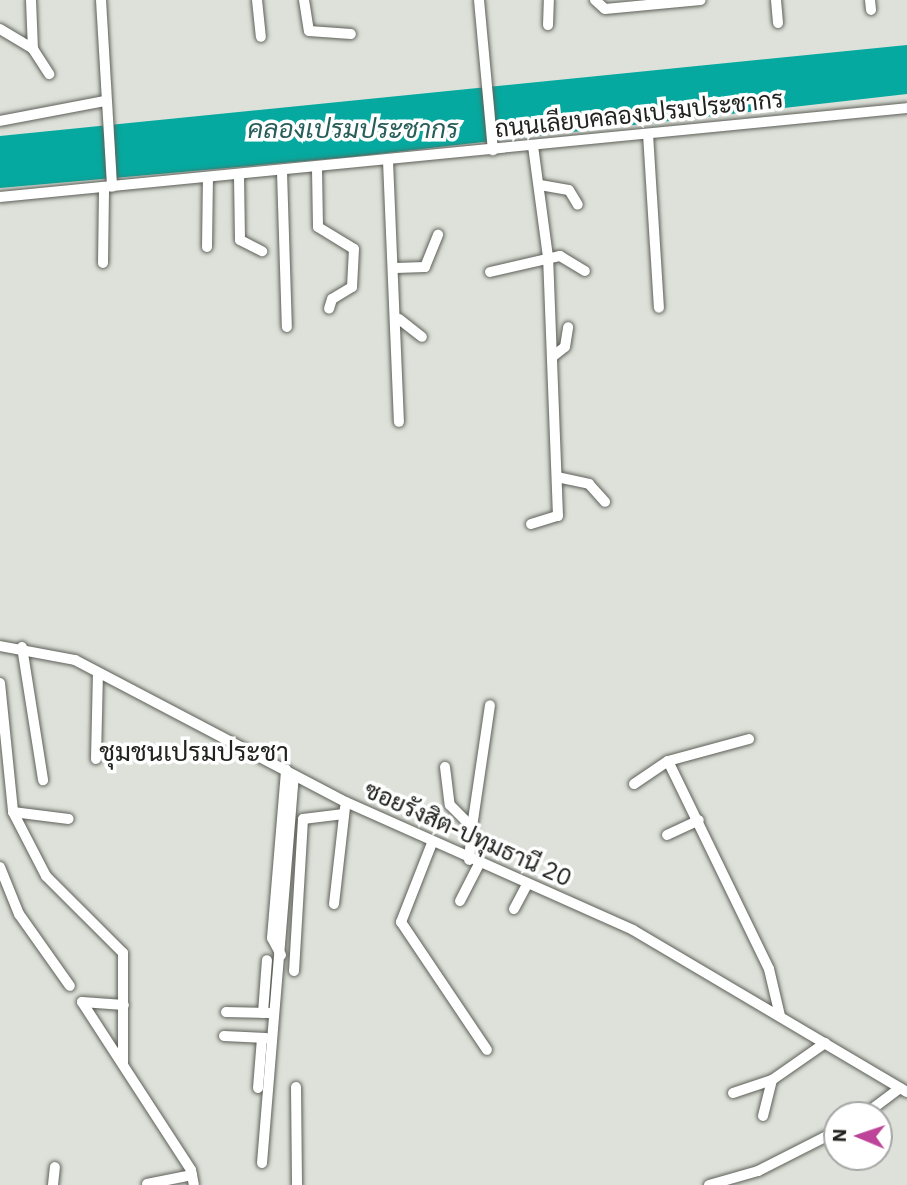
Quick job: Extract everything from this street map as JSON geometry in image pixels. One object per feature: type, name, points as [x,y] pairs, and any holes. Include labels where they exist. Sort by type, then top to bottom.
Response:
[{"type":"street","points":[[32,0],[33,49]]},
{"type":"street","points":[[101,0],[109,185],[103,263]]},
{"type":"street","points":[[257,0],[261,37]]},
{"type":"street","points":[[304,0],[309,31],[351,34]]},
{"type":"street","points":[[479,0],[493,148]]},
{"type":"street","points":[[548,25],[549,0]]},
{"type":"street","points":[[596,0],[605,9],[701,0]]},
{"type":"street","points":[[776,0],[778,23]]},
{"type":"street","points":[[0,29],[33,49],[49,74]]},
{"type":"street","points":[[0,121],[105,106]]},
{"type":"street","name":"ถนนเลียบคลองเปรมประชากร","points":[[0,197],[109,185],[317,169],[493,148],[907,108]]},
{"type":"street","points":[[648,134],[659,308]]},
{"type":"street","points":[[530,524],[556,519],[557,477],[548,257],[533,146]]},
{"type":"street","points":[[388,161],[397,268],[399,422]]},
{"type":"street","points":[[317,169],[318,226],[354,249],[352,288],[332,299],[329,309]]},
{"type":"street","points":[[282,172],[287,327]]},
{"type":"street","points":[[239,176],[240,240],[261,251]]},
{"type":"street","points":[[207,247],[208,179]]},
{"type":"street","points":[[540,185],[569,190],[578,205]]},
{"type":"street","points":[[397,268],[425,267],[438,235]]},
{"type":"street","points":[[490,272],[548,257],[567,257],[585,271]]},
{"type":"street","points":[[399,319],[422,337]]},
{"type":"street","points":[[552,357],[565,347],[568,327]]},
{"type":"street","points":[[557,477],[589,484],[605,502]]},
{"type":"street","name":"ซอยรังสิต-ปทุมธานี 20","points":[[0,646],[22,647],[75,660],[432,844],[633,930],[904,1090]]},
{"type":"street","points":[[22,647],[43,780]]},
{"type":"street","points":[[96,759],[98,674]]},
{"type":"street","points":[[0,683],[13,813],[46,876],[120,947],[124,1005],[123,1063]]},
{"type":"street","points":[[460,901],[474,862],[472,827],[490,705]]},
{"type":"street","points":[[634,784],[668,761],[749,739]]},
{"type":"street","points":[[668,761],[699,820],[769,969],[780,1016]]},
{"type":"street","points":[[445,767],[450,805],[472,827]]},
{"type":"street","points":[[258,1088],[267,1038],[275,1014],[281,955],[272,938],[280,890],[290,773]]},
{"type":"street","points":[[334,904],[346,802]]},
{"type":"street","points":[[13,813],[69,819]]},
{"type":"street","points":[[294,971],[303,819],[344,814]]},
{"type":"street","points":[[667,835],[699,820]]},
{"type":"street","points":[[432,844],[401,922],[487,1049]]},
{"type":"street","points":[[0,867],[19,914],[70,986]]},
{"type":"street","points":[[514,909],[527,885]]},
{"type":"street","points":[[263,1013],[267,960]]},
{"type":"street","points":[[124,1005],[82,1002],[123,1063],[193,1180],[147,1184]]},
{"type":"street","points":[[226,1012],[275,1014]]},
{"type":"street","points":[[224,1037],[267,1038]]},
{"type":"street","points":[[262,1163],[267,1038]]},
{"type":"street","points":[[733,1093],[772,1080],[825,1042]]},
{"type":"street","points":[[763,1116],[772,1080]]},
{"type":"street","points":[[296,1087],[296,1185]]},
{"type":"street","points":[[886,1101],[904,1090]]},
{"type":"street","points":[[709,1185],[758,1171],[823,1138]]},
{"type":"street","points":[[53,1185],[55,1167]]},
{"type":"water","name":"คลองเปรมประชากร","points":[[907,45],[907,94],[351,157],[0,188],[0,136]]},
{"type":"district","name":"ชุมชนเปรมประชา","points":[[194,752]]}]
